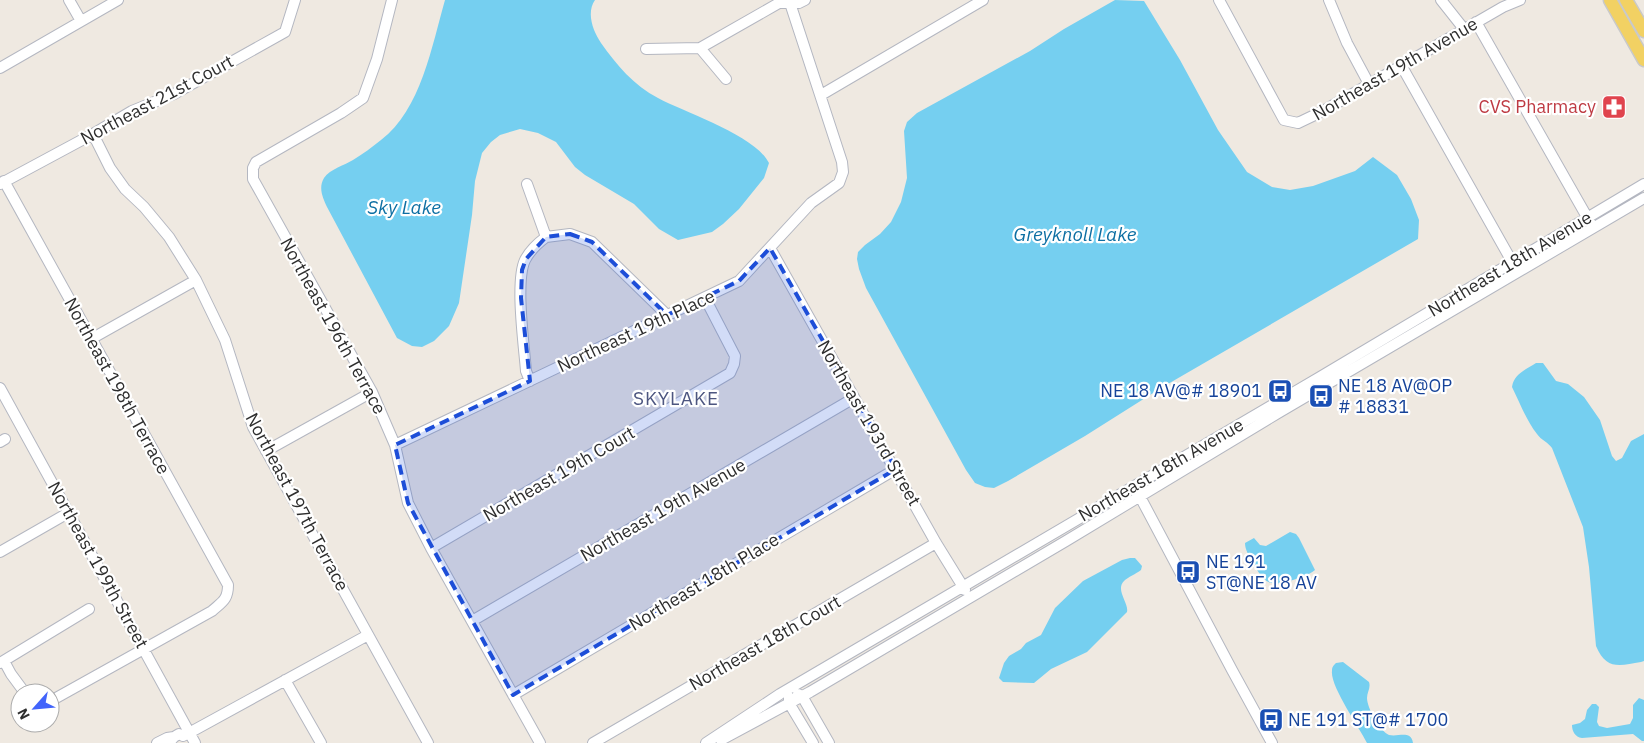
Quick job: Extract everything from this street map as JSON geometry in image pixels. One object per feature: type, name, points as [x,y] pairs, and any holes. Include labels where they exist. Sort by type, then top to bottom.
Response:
[{"type":"main road","points":[[1610,0],[1644,60]]},
{"type":"main road","points":[[1626,0],[1644,31]]},
{"type":"street","points":[[69,0],[81,21]]},
{"type":"street","points":[[0,68],[118,0]]},
{"type":"street","name":"Northeast 21st Court","points":[[2,182],[132,111],[174,94],[285,32],[295,0]]},
{"type":"street","name":"Northeast 196th Terrace","points":[[392,0],[377,59],[363,98],[341,113],[256,162],[253,168],[253,180],[372,392],[395,445],[408,503],[431,548],[540,743]]},
{"type":"street","points":[[646,49],[700,48],[779,3],[799,3],[805,0]]},
{"type":"street","points":[[790,2],[821,95],[983,0]]},
{"type":"street","name":"Northeast 19th Avenue","points":[[1219,0],[1284,120],[1298,123],[1401,66],[1507,3],[1520,0]]},
{"type":"street","points":[[1329,0],[1347,43],[1369,84]]},
{"type":"street","points":[[1441,0],[1464,29]]},
{"type":"street","points":[[1476,22],[1593,228]]},
{"type":"street","points":[[700,48],[726,79]]},
{"type":"street","points":[[1401,66],[1518,272]]},
{"type":"street","name":"Northeast 19th Place","points":[[395,445],[739,281],[811,203],[839,183],[842,162],[821,95]]},
{"type":"street","name":"Northeast 197th Terrace","points":[[93,134],[110,168],[125,189],[144,207],[169,237],[196,280],[225,340],[253,427],[428,743]]},
{"type":"street","name":"Northeast 198th Terrace","points":[[2,182],[228,585],[226,600],[212,611],[144,649]]},
{"type":"street","points":[[527,184],[546,237]]},
{"type":"street","name":"Northeast 18th Avenue","points":[[706,743],[789,689],[1312,382],[1644,184]]},
{"type":"street","name":"Northeast 18th Avenue","points":[[716,743],[789,704],[1644,198]]},
{"type":"street","points":[[530,381],[526,371],[521,298],[522,270],[530,253],[546,237],[570,234],[592,242],[667,315]]},
{"type":"street","name":"Northeast 193rd Street","points":[[770,248],[936,543],[970,597]]},
{"type":"street","points":[[91,339],[196,280]]},
{"type":"street","name":"Northeast 19th Court","points":[[431,548],[730,373],[735,356],[706,298]]},
{"type":"street","name":"Northeast 199th Street","points":[[0,388],[144,649],[179,738],[195,743]]},
{"type":"street","points":[[266,451],[372,392]]},
{"type":"street","name":"Northeast 19th Avenue","points":[[472,621],[854,398]]},
{"type":"street","name":"Northeast 18th Place","points":[[513,694],[896,469]]},
{"type":"street","points":[[1134,485],[1228,664],[1272,743]]},
{"type":"street","points":[[0,552],[68,512]]},
{"type":"street","name":"Northeast 18th Court","points":[[593,743],[936,543]]},
{"type":"street","points":[[18,683],[2,662],[89,609]]},
{"type":"street","points":[[157,743],[167,738],[179,738],[368,635]]},
{"type":"street","points":[[60,695],[144,649]]},
{"type":"street","points":[[285,680],[321,743]]},
{"type":"street","points":[[813,743],[789,704],[789,689],[802,696],[829,743]]},
{"type":"highlighted area","points":[[570,234],[592,242],[667,315],[739,281],[770,248],[896,469],[513,695],[408,503],[395,445],[530,381],[521,298],[522,270],[526,259],[546,237]]},
{"type":"water","name":"Sky Lake","points":[[445,0],[595,0],[592,5],[591,16],[595,33],[626,74],[649,93],[750,143],[769,163],[764,178],[739,209],[712,232],[678,240],[659,229],[634,204],[575,167],[556,142],[538,133],[520,129],[500,135],[482,153],[475,181],[459,303],[449,326],[434,341],[422,347],[412,346],[397,338],[327,207],[321,185],[324,178],[330,172],[357,158],[381,140],[395,127],[406,112],[430,56]]},
{"type":"water","name":"Greyknoll Lake","points":[[1115,0],[1144,1],[1180,60],[1218,130],[1247,172],[1272,187],[1290,190],[1313,186],[1355,171],[1373,157],[1397,175],[1411,199],[1419,220],[1418,239],[1161,388],[1085,436],[1008,481],[994,488],[985,487],[975,483],[966,470],[866,288],[859,269],[858,252],[891,222],[901,202],[907,178],[904,131],[907,122],[917,113],[1030,51]]},
{"type":"water","points":[[1536,363],[1543,363],[1556,381],[1568,384],[1584,397],[1600,420],[1612,456],[1616,461],[1622,458],[1631,441],[1644,434],[1644,661],[1626,665],[1609,663],[1600,654],[1596,646],[1589,567],[1583,527],[1552,448],[1533,429],[1512,387],[1515,379],[1524,370]]},
{"type":"water","points":[[1290,532],[1296,534],[1299,538],[1315,570],[1305,576],[1278,584],[1268,582],[1256,568],[1247,552],[1245,543],[1254,538],[1260,545],[1266,546]]},
{"type":"water","points":[[1135,558],[1142,566],[1141,570],[1124,581],[1121,588],[1127,612],[1087,652],[1051,669],[1034,683],[1003,682],[999,678],[1004,663],[1009,656],[1021,649],[1026,643],[1041,635],[1055,608],[1083,581],[1122,560]]},
{"type":"water","points":[[1343,662],[1369,682],[1367,698],[1369,707],[1385,733],[1389,735],[1407,735],[1412,739],[1413,743],[1367,743],[1340,696],[1333,678],[1333,666],[1336,663]]},
{"type":"water","points":[[1639,698],[1644,700],[1644,741],[1633,734],[1582,738],[1573,731],[1572,725],[1580,723],[1585,719],[1587,710],[1592,704],[1596,704],[1599,707],[1597,722],[1599,726],[1607,728],[1630,724],[1633,718],[1633,705]]},
{"type":"place","name":"CVS Pharmacy","points":[[1614,107]]},
{"type":"place","name":"NE 18 AV@# 18901","points":[[1280,391]]},
{"type":"place","name":"NE 18 AV@OP # 18831","points":[[1321,396]]},
{"type":"place","name":"NE 191 ST@NE 18 AV","points":[[1188,572]]},
{"type":"place","name":"NE 191 ST@# 1700","points":[[1271,720]]},
{"type":"district","name":"SKYLAKE","points":[[676,398]]}]
